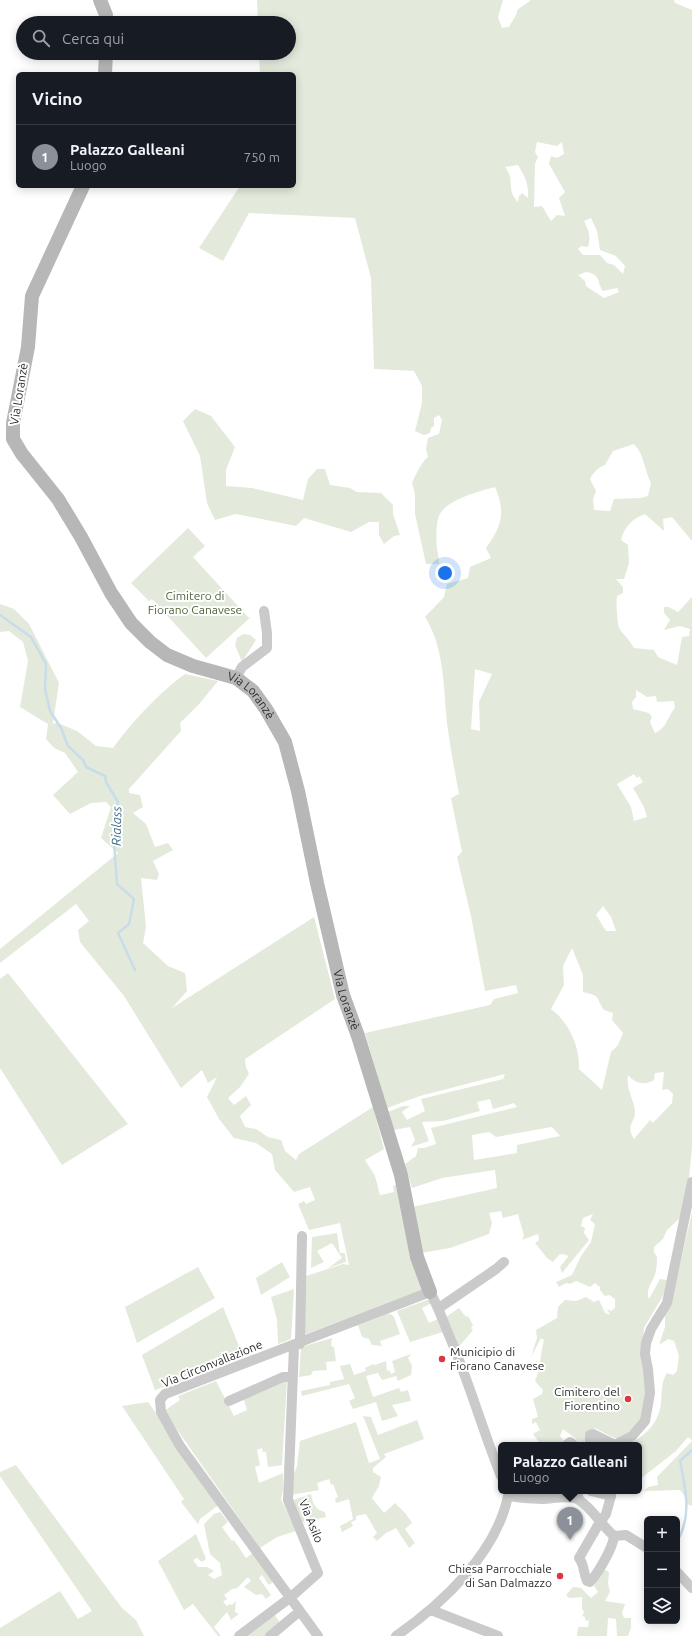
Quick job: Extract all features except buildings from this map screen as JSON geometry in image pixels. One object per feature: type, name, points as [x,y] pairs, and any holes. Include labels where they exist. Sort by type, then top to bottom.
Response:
[{"type":"street","points":[[100,0],[106,16]]},
{"type":"street","points":[[104,72],[105,60]]},
{"type":"street","name":"Via Loranzè","points":[[82,188],[32,296],[28,347],[12,423],[14,439],[22,454],[58,499],[81,537],[111,593],[131,623],[150,642],[167,655],[193,666],[236,678],[253,691],[266,709],[285,742],[298,791],[317,883],[343,995],[358,1036],[401,1174],[417,1257],[430,1292]]},
{"type":"street","points":[[236,678],[242,667],[267,648],[267,633],[264,611]]},
{"type":"street","points":[[621,1442],[632,1436],[645,1421],[650,1393],[645,1354],[646,1343],[651,1329],[667,1303],[692,1182]]},
{"type":"street","name":"Via Asilo","points":[[291,1597],[316,1575],[318,1570],[301,1536],[288,1500],[292,1377],[297,1345],[303,1254],[302,1236]]},
{"type":"street","points":[[439,1308],[504,1262]]},
{"type":"street","points":[[430,1292],[439,1308],[470,1385],[480,1422],[498,1468]]},
{"type":"street","name":"Via Circonvallazione","points":[[291,1597],[180,1446],[161,1412],[160,1400],[165,1394],[297,1345],[430,1292]]},
{"type":"street","points":[[229,1401],[283,1377],[292,1377]]},
{"type":"street","points":[[591,1442],[590,1435],[594,1434],[609,1442]]},
{"type":"street","points":[[396,1636],[431,1610],[475,1563],[502,1518],[507,1494],[543,1499],[562,1497],[579,1499]]},
{"type":"street","points":[[578,1494],[579,1499],[596,1514],[604,1526],[614,1536],[626,1535],[644,1546]]},
{"type":"street","points":[[611,1494],[606,1514],[584,1547],[579,1558],[584,1564],[584,1576],[586,1581],[590,1582],[598,1572],[613,1542],[614,1536]]},
{"type":"street","points":[[680,1575],[692,1588]]},
{"type":"street","points":[[239,1636],[291,1597],[318,1636]]},
{"type":"street","points":[[431,1610],[486,1634],[498,1636]]},
{"type":"street","points":[[270,1636],[300,1612]]},
{"type":"green space","points":[[257,0],[503,0],[498,17],[502,28],[509,27],[517,10],[531,0],[674,0],[675,3],[692,10],[692,541],[672,517],[663,519],[664,531],[645,514],[640,516],[626,527],[622,535],[621,540],[628,545],[629,563],[624,579],[616,579],[623,587],[623,593],[617,596],[617,612],[620,630],[634,648],[654,650],[658,657],[677,665],[682,637],[689,636],[690,629],[680,626],[664,630],[670,620],[664,613],[664,607],[669,607],[678,612],[692,597],[692,1148],[688,1188],[681,1217],[667,1230],[663,1239],[654,1247],[654,1252],[657,1257],[657,1266],[648,1292],[649,1299],[660,1279],[667,1280],[664,1294],[644,1328],[642,1362],[647,1375],[645,1415],[638,1425],[618,1439],[595,1428],[587,1432],[589,1442],[578,1442],[563,1429],[560,1436],[563,1439],[562,1442],[539,1442],[533,1434],[540,1430],[536,1422],[532,1424],[532,1419],[538,1417],[533,1399],[542,1394],[543,1390],[535,1381],[544,1340],[541,1338],[531,1357],[537,1338],[536,1330],[557,1318],[558,1307],[565,1300],[576,1301],[586,1297],[594,1302],[599,1300],[605,1313],[610,1315],[607,1309],[611,1311],[615,1308],[615,1299],[609,1295],[605,1296],[600,1290],[600,1287],[595,1283],[590,1287],[576,1281],[570,1284],[566,1283],[559,1287],[556,1282],[572,1275],[581,1256],[591,1242],[595,1224],[590,1220],[593,1214],[583,1218],[581,1226],[585,1228],[584,1233],[589,1240],[562,1273],[560,1267],[568,1257],[567,1255],[560,1254],[553,1262],[547,1258],[535,1243],[539,1240],[538,1234],[522,1240],[524,1236],[518,1214],[503,1218],[501,1211],[489,1213],[492,1223],[489,1234],[450,1248],[421,1253],[412,1207],[497,1188],[495,1170],[442,1178],[412,1188],[405,1164],[416,1156],[418,1148],[424,1148],[436,1144],[431,1128],[517,1107],[514,1103],[493,1109],[490,1099],[477,1102],[480,1111],[443,1121],[422,1122],[429,1141],[411,1147],[415,1140],[410,1127],[394,1130],[388,1112],[403,1106],[410,1106],[402,1112],[407,1120],[425,1111],[421,1099],[503,1079],[505,1074],[420,1096],[387,1108],[365,1033],[490,1005],[494,999],[518,993],[516,985],[485,991],[471,916],[457,857],[462,852],[451,798],[459,794],[448,730],[440,658],[437,643],[425,617],[444,597],[447,584],[468,578],[470,567],[491,558],[486,548],[499,526],[501,511],[495,487],[480,491],[453,502],[446,507],[438,519],[436,542],[439,564],[426,564],[415,514],[415,494],[412,483],[421,465],[428,457],[426,449],[428,438],[439,434],[442,420],[439,415],[434,418],[434,426],[431,428],[430,433],[424,435],[415,431],[422,403],[422,386],[414,371],[374,369],[371,278],[355,218],[249,213],[223,261],[199,248],[239,188],[296,188],[296,72],[260,72],[259,60],[296,60],[296,16],[258,16]],"holes":[[[537,142],[557,146],[562,142],[564,154],[557,158],[551,156],[549,164],[565,192],[559,198],[565,216],[557,215],[551,221],[542,206],[534,207],[535,164],[538,157],[535,152]],[[518,165],[526,181],[528,198],[522,193],[519,196],[518,202],[514,197],[508,172],[505,167]],[[591,218],[597,231],[600,250],[616,256],[625,266],[623,274],[614,265],[607,263],[600,255],[583,255],[578,249],[581,246],[588,247],[589,243],[588,231],[584,221]],[[586,272],[591,273],[597,277],[603,291],[617,288],[619,292],[604,298],[586,286],[585,281],[578,275]],[[634,444],[640,453],[651,483],[648,496],[641,498],[614,499],[610,511],[594,510],[593,499],[596,491],[590,479],[596,470],[605,465],[613,451]],[[475,669],[492,674],[479,702],[480,731],[471,729]],[[636,690],[647,697],[656,696],[657,702],[674,701],[675,708],[662,728],[655,733],[650,722],[652,717],[649,713],[633,709],[632,702],[636,697]],[[634,774],[637,778],[639,776],[643,782],[633,788],[644,807],[647,817],[634,821],[631,807],[617,784]],[[603,906],[611,917],[616,931],[606,931],[596,915]],[[572,948],[583,975],[583,992],[596,996],[604,1010],[613,1013],[612,1020],[623,1033],[618,1045],[611,1052],[602,1090],[579,1069],[578,1052],[572,1036],[563,1021],[551,1009],[564,985],[563,966]],[[664,1072],[662,1090],[668,1089],[673,1094],[672,1103],[653,1123],[650,1120],[634,1139],[631,1134],[630,1127],[635,1116],[635,1112],[628,1085],[628,1075],[633,1080],[640,1083],[646,1083],[654,1080],[655,1073]],[[552,1127],[560,1136],[517,1145],[517,1153],[474,1160],[472,1135],[489,1132],[496,1137]]]},
{"type":"green space","points":[[195,409],[211,416],[235,447],[226,470],[226,486],[252,488],[303,500],[308,479],[317,469],[325,469],[330,485],[350,488],[357,492],[381,493],[393,505],[393,514],[400,535],[394,536],[384,544],[379,535],[379,522],[369,522],[351,532],[304,518],[296,526],[236,514],[215,520],[207,503],[200,456],[183,421]]},
{"type":"green space","name":"Cimitero di Fiorano Canavese","points":[[188,528],[205,546],[193,557],[249,618],[252,616],[206,658],[152,599],[149,601],[131,583]]},
{"type":"green space","points":[[0,604],[14,609],[29,624],[59,683],[53,723],[49,724],[58,723],[77,731],[96,746],[113,748],[146,708],[175,681],[185,674],[218,681],[200,703],[180,723],[181,731],[129,789],[129,793],[140,795],[143,807],[133,813],[146,824],[155,847],[168,843],[173,850],[153,861],[159,874],[157,880],[141,878],[146,927],[143,943],[168,966],[185,973],[187,991],[172,1008],[314,917],[335,999],[245,1059],[249,1074],[240,1087],[228,1098],[234,1105],[246,1096],[251,1105],[240,1116],[245,1127],[256,1129],[268,1137],[281,1140],[285,1151],[296,1160],[299,1154],[373,1107],[384,1149],[365,1160],[375,1176],[380,1195],[394,1192],[393,1186],[399,1184],[426,1289],[306,1334],[304,1332],[303,1277],[343,1264],[349,1265],[340,1223],[309,1230],[298,1204],[304,1201],[306,1204],[315,1200],[310,1187],[294,1192],[275,1170],[272,1154],[256,1143],[234,1138],[219,1119],[207,1097],[217,1077],[208,1083],[202,1070],[181,1088],[124,996],[80,942],[78,930],[89,921],[76,904],[0,963],[0,949],[118,853],[101,838],[111,807],[106,802],[91,803],[70,814],[53,795],[78,772],[65,753],[54,748],[46,739],[48,724],[20,707],[28,661],[23,642],[9,631],[0,632]]},
{"type":"green space","points":[[243,634],[250,635],[256,640],[242,662],[235,645],[237,638]]},
{"type":"green space","points":[[8,973],[128,1124],[62,1165],[0,1068],[0,979]]},
{"type":"green space","points":[[692,1212],[692,1440],[688,1437],[676,1451],[642,1478],[642,1442],[631,1442],[648,1430],[657,1418],[660,1411],[662,1387],[665,1376],[667,1373],[673,1375],[677,1371],[679,1356],[674,1341],[668,1339],[659,1345],[665,1327],[665,1312],[675,1287]]},
{"type":"green space","points":[[337,1233],[340,1253],[345,1253],[346,1262],[328,1268],[342,1258],[332,1243],[317,1251],[324,1262],[311,1268],[312,1237]]},
{"type":"green space","points":[[282,1262],[290,1277],[261,1295],[256,1278]]},
{"type":"green space","points":[[198,1267],[215,1298],[137,1343],[125,1307]]},
{"type":"green space","points":[[294,1289],[291,1339],[278,1344],[277,1320],[271,1297]]},
{"type":"green space","points":[[430,1299],[432,1303],[422,1308],[429,1323],[440,1318],[446,1331],[410,1342],[397,1311]]},
{"type":"green space","points":[[223,1307],[244,1358],[155,1390],[142,1355]]},
{"type":"green space","points":[[459,1308],[466,1317],[468,1316],[473,1325],[471,1328],[473,1330],[457,1349],[446,1317]]},
{"type":"green space","points":[[386,1314],[391,1314],[394,1317],[400,1334],[380,1341],[382,1346],[372,1345],[369,1339],[362,1337],[358,1325]]},
{"type":"green space","points":[[332,1338],[331,1346],[334,1347],[336,1361],[326,1362],[327,1370],[313,1371],[311,1375],[299,1377],[301,1347]]},
{"type":"green space","points":[[411,1354],[408,1358],[412,1366],[411,1375],[398,1381],[396,1376],[382,1380],[378,1373],[366,1376],[373,1397],[399,1388],[401,1392],[408,1390],[411,1401],[392,1405],[398,1416],[382,1421],[376,1402],[353,1409],[349,1401],[355,1398],[349,1384],[302,1396],[301,1391],[330,1385],[330,1382],[344,1379],[340,1366],[350,1364],[354,1375],[366,1371],[365,1368],[373,1364],[375,1365],[386,1361],[387,1371],[389,1370],[391,1374],[395,1372],[392,1361]]},
{"type":"green space","points":[[287,1379],[282,1465],[268,1467],[266,1452],[263,1452],[262,1448],[257,1450],[260,1465],[255,1467],[259,1483],[283,1473],[283,1489],[281,1499],[296,1531],[277,1537],[260,1548],[164,1411],[180,1400],[178,1396],[216,1381],[234,1416],[247,1410],[243,1397]]},
{"type":"green space","points":[[148,1402],[220,1504],[200,1519],[198,1524],[181,1502],[184,1499],[122,1406]]},
{"type":"green space","points":[[363,1416],[371,1417],[378,1435],[417,1420],[424,1439],[384,1454],[386,1457],[373,1468],[373,1472],[381,1477],[379,1486],[372,1498],[384,1513],[395,1503],[406,1514],[412,1523],[405,1529],[415,1543],[409,1548],[396,1528],[386,1533],[377,1541],[373,1537],[377,1533],[366,1514],[356,1516],[356,1520],[351,1522],[353,1526],[342,1532],[340,1526],[353,1519],[349,1499],[336,1503],[335,1499],[338,1497],[333,1484],[331,1485],[329,1479],[317,1483],[319,1490],[291,1495],[292,1479],[297,1466],[300,1441],[356,1422],[369,1463],[380,1459]]},
{"type":"green space","points":[[692,1441],[692,1506],[687,1504],[684,1495],[680,1490],[644,1491],[648,1487],[658,1485],[657,1477]]},
{"type":"green space","points":[[16,1465],[122,1608],[136,1620],[144,1636],[0,1636],[0,1628],[60,1591],[78,1619],[92,1611],[0,1476],[0,1472]]},
{"type":"green space","points":[[311,1494],[315,1506],[319,1510],[325,1512],[326,1517],[301,1523],[293,1500]]},
{"type":"green space","points":[[220,1512],[228,1522],[222,1527],[232,1541],[234,1540],[246,1558],[254,1552],[274,1581],[269,1585],[262,1575],[259,1578],[271,1595],[266,1599],[262,1594],[256,1595],[244,1587],[251,1581],[248,1577],[237,1588],[232,1589],[224,1595],[227,1599],[223,1602],[227,1606],[230,1604],[232,1605],[236,1601],[235,1612],[239,1614],[231,1620],[227,1612],[214,1627],[221,1636],[218,1636],[193,1604],[184,1610],[158,1561],[196,1534],[206,1559],[202,1562],[197,1558],[193,1560],[198,1567],[207,1567],[214,1571],[208,1575],[214,1579],[222,1575],[220,1563],[210,1554],[204,1524],[214,1514]]},
{"type":"green space","points":[[602,1568],[609,1572],[608,1583],[610,1592],[605,1601],[625,1604],[622,1613],[624,1618],[631,1618],[631,1628],[628,1636],[617,1636],[616,1619],[608,1618],[607,1636],[577,1636],[578,1627],[588,1627],[589,1621],[585,1620],[585,1617],[582,1616],[584,1612],[582,1609],[582,1597],[569,1598],[566,1595],[573,1587],[581,1588],[591,1598],[598,1592],[594,1586]]},
{"type":"green space","points":[[273,1613],[281,1624],[266,1636],[243,1636]]},
{"type":"waterway","name":"Rialass","points":[[0,615],[31,637],[46,664],[45,689],[50,711],[61,728],[68,746],[83,760],[86,767],[105,776],[106,782],[118,802],[113,828],[117,884],[134,899],[129,924],[118,933],[135,970]]},
{"type":"waterway","points":[[680,1536],[685,1523],[686,1513],[686,1493],[680,1461],[692,1450]]},
{"type":"place","name":"Municipio di Fiorano Canavese","points":[[442,1359]]},
{"type":"place","name":"Cimitero del Fiorentino","points":[[628,1399]]},
{"type":"place","name":"Palazzo Galleani","points":[[570,1540]]},
{"type":"place","name":"Chiesa Parrocchiale di San Dalmazzo","points":[[560,1576]]}]
